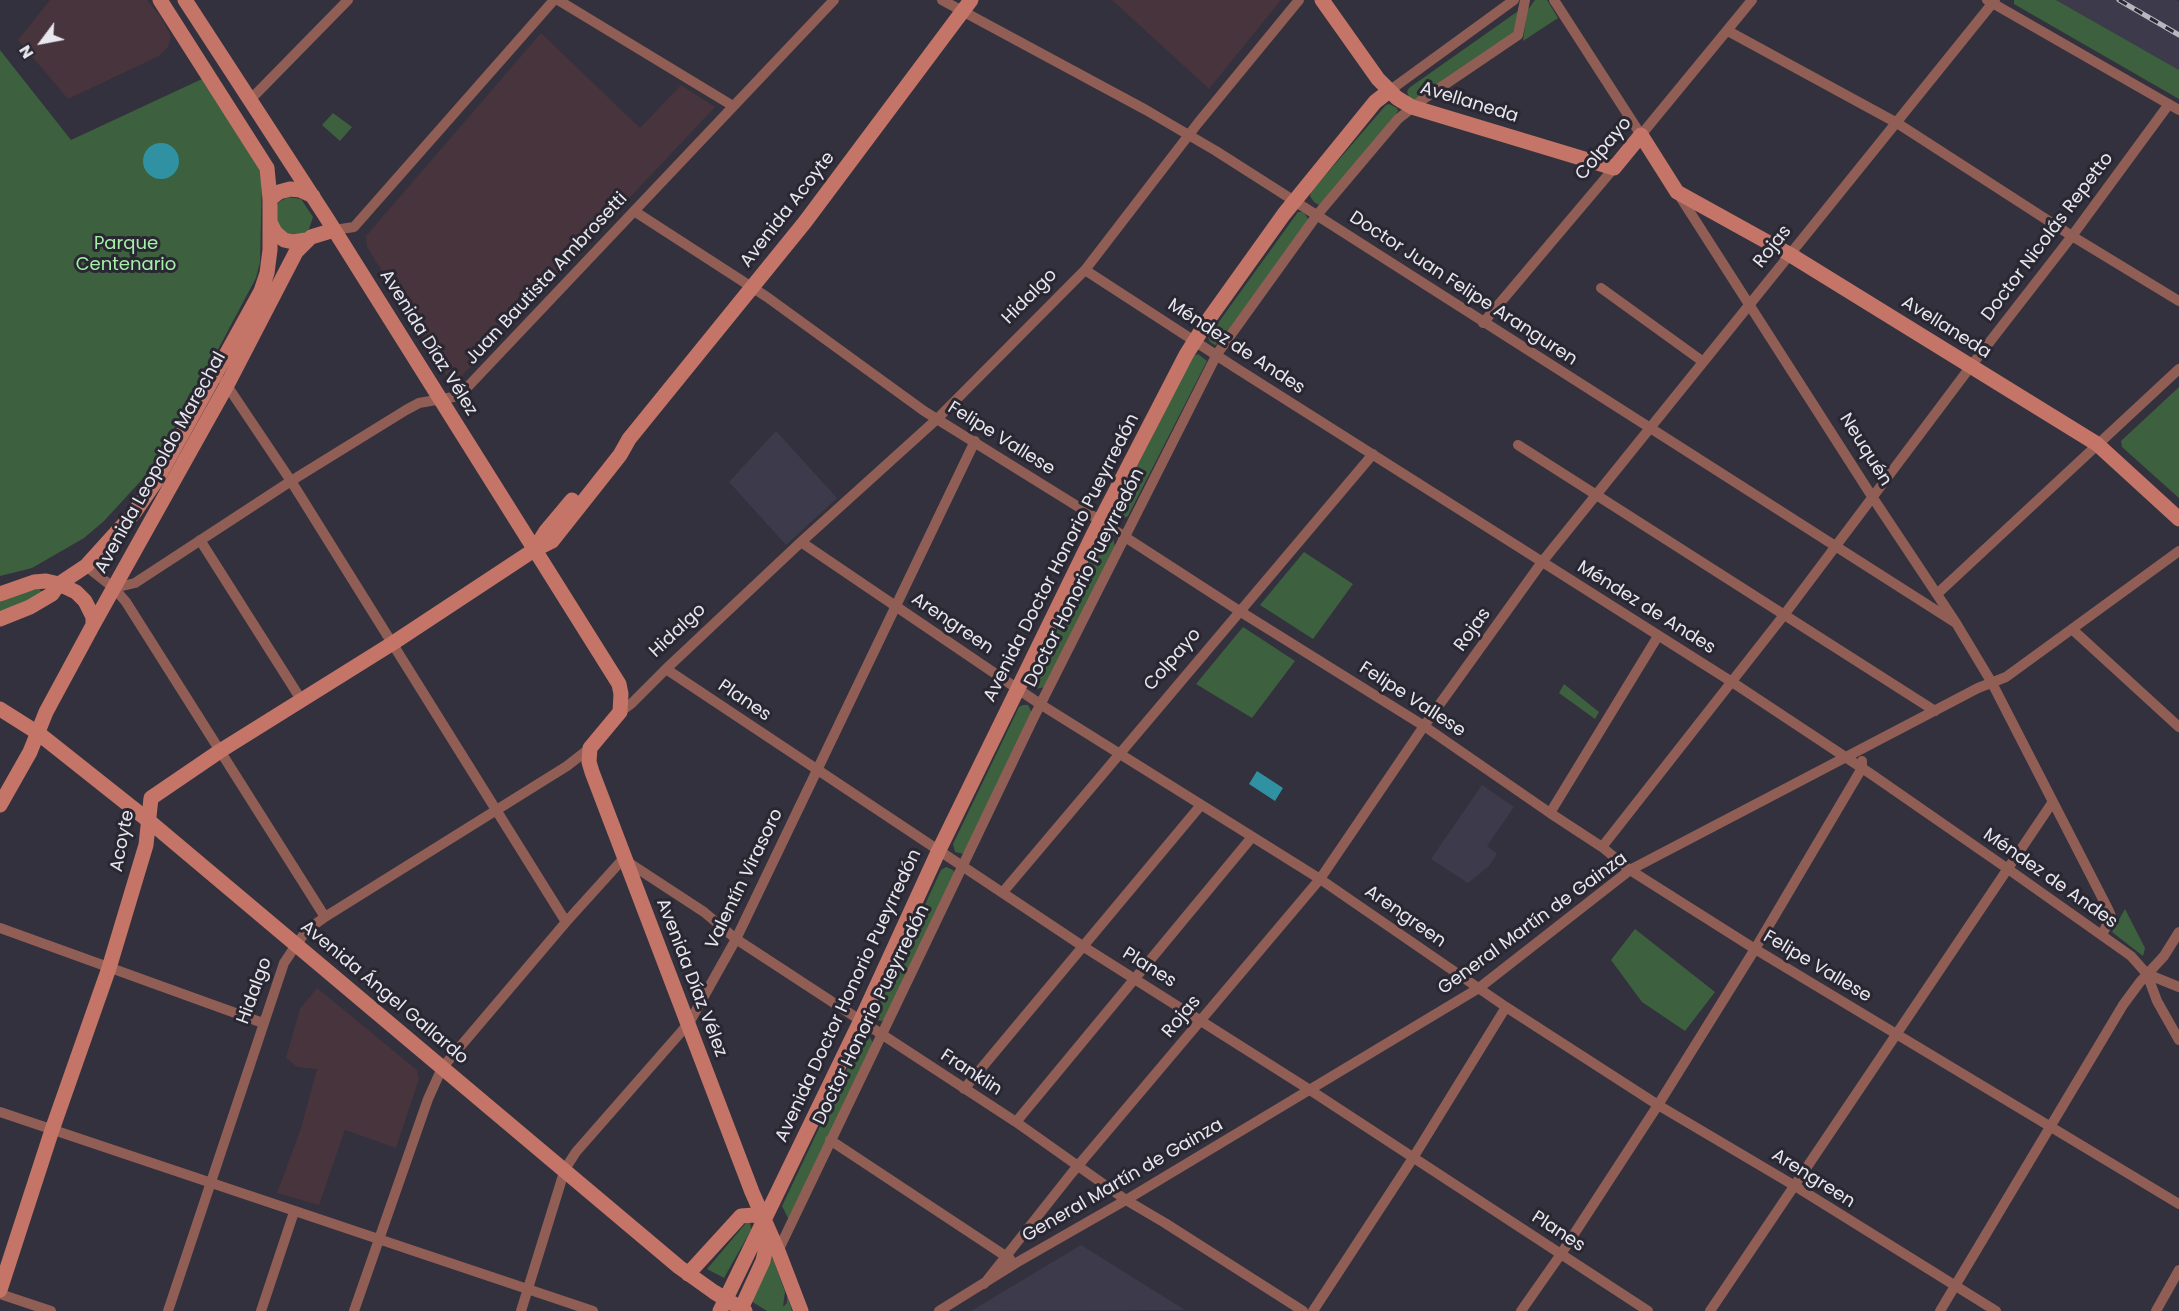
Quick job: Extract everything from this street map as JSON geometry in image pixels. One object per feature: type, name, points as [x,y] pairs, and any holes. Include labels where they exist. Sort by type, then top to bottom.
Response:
[{"type":"main road","points":[[160,0],[267,168],[270,199]]},
{"type":"main road","name":"Avenida Díaz Vélez","points":[[185,0],[313,196],[619,684],[620,712]]},
{"type":"main road","name":"Avellaneda","points":[[1322,0],[1378,79],[1389,91],[1412,107],[1614,168]]},
{"type":"main road","name":"Avenida Acoyte","points":[[534,550],[546,531],[614,449],[629,439],[805,222],[967,5]]},
{"type":"main road","name":"Avenida Doctor Honorio Pueyrredón","points":[[722,1305],[765,1221],[939,850],[1018,688],[1194,339],[1295,201],[1375,102],[1389,91]]},
{"type":"main road","points":[[242,127],[250,100]]},
{"type":"main road","name":"Colpayo","points":[[1614,168],[1641,135]]},
{"type":"main road","name":"Neuquén","points":[[1641,135],[1677,192]]},
{"type":"main road","points":[[270,199],[279,192],[293,189],[313,196]]},
{"type":"main road","name":"Avellaneda","points":[[1677,192],[1789,254],[2097,444],[2179,519]]},
{"type":"main road","name":"Avenida Leopoldo Marechal","points":[[0,619],[42,601],[52,594],[59,584],[86,566],[134,513],[149,492],[263,285],[270,250],[270,199]]},
{"type":"main road","points":[[269,216],[273,230],[290,242],[306,240],[315,234],[334,230]]},
{"type":"main road","name":"Avenida Leopoldo Marechal","points":[[0,806],[30,752],[46,712],[93,625],[227,385],[292,261],[306,240]]},
{"type":"main road","name":"Acoyte","points":[[0,1292],[52,1130],[109,968],[146,844],[150,801],[156,793],[220,751],[393,643],[534,550]]},
{"type":"main road","points":[[0,594],[34,582],[46,581],[59,584],[76,592],[86,601],[93,617],[93,625]]},
{"type":"main road","name":"Avenida Ángel Gallardo","points":[[0,710],[38,733],[149,821],[565,1169],[722,1305],[742,1310]]},
{"type":"main road","name":"Hidalgo","points":[[590,748],[620,712]]},
{"type":"main road","name":"Avenida Díaz Vélez","points":[[590,748],[589,762],[623,859],[752,1192],[801,1311]]},
{"type":"main road","points":[[688,1274],[741,1216],[754,1215],[765,1221]]},
{"type":"main road","name":"Avenida Doctor Honorio Pueyrredón","points":[[742,1310],[763,1261],[767,1244],[765,1221]]},
{"type":"street","points":[[250,100],[348,0]]},
{"type":"street","points":[[334,230],[354,227],[556,0],[733,106]]},
{"type":"street","name":"Juan Bautista Ambrosetti","points":[[114,588],[135,583],[291,481],[406,410],[419,403],[459,396],[834,0]]},
{"type":"street","name":"Doctor Juan Felipe Aranguren","points":[[942,0],[967,5],[1188,135],[1956,623]]},
{"type":"street","name":"Hidalgo","points":[[620,712],[801,542],[937,419],[1085,270],[1188,135],[1299,0]]},
{"type":"street","name":"Avenida Doctor Honorio Pueyrredón","points":[[1389,91],[1514,0]]},
{"type":"street","name":"Doctor Honorio Pueyrredón","points":[[778,1251],[1040,704],[1217,354],[1317,215],[1398,119],[1412,107],[1518,35],[1525,0]]},
{"type":"street","name":"Colpayo","points":[[1641,135],[1752,0]]},
{"type":"street","points":[[1991,1],[2179,110]]},
{"type":"street","name":"Rojas","points":[[984,1284],[1078,1166],[1320,879],[1424,726],[1542,562],[1702,361],[1897,123],[1991,1]]},
{"type":"street","name":"Neuquén","points":[[1560,2],[1641,135]]},
{"type":"street","points":[[1728,31],[1897,123],[2072,236],[2179,300]]},
{"type":"street","name":"Doctor Nicolás Repetto","points":[[1602,847],[1837,546],[2169,104]]},
{"type":"street","name":"Colpayo","points":[[1484,323],[1614,168]]},
{"type":"street","name":"Neuquén","points":[[1677,192],[1750,303],[1872,498],[1956,623],[1992,683],[2111,916],[2102,935]]},
{"type":"street","name":"Felipe Vallese","points":[[634,211],[753,287],[937,419],[1101,520],[1241,612],[1424,726],[1602,847],[1630,870],[1755,949],[2179,1204]]},
{"type":"street","name":"Méndez de Andes","points":[[1085,270],[1732,682],[1862,768],[2102,935],[2131,956],[2147,974],[2179,987]]},
{"type":"street","points":[[1601,288],[1702,361]]},
{"type":"street","points":[[1937,594],[2179,369]]},
{"type":"street","points":[[217,371],[291,481],[566,922]]},
{"type":"street","name":"Valentín Virasoro","points":[[520,1311],[565,1169],[576,1152],[688,1023],[736,939],[975,441]]},
{"type":"street","points":[[1518,445],[1935,711]]},
{"type":"street","name":"Colpayo","points":[[1003,892],[1373,454]]},
{"type":"street","points":[[200,540],[302,701]]},
{"type":"street","name":"Arengreen","points":[[801,542],[1040,704],[1320,879],[1506,1007],[1658,1105],[1795,1186],[1996,1311]]},
{"type":"street","name":"General Martín de Gainza","points":[[939,1311],[1479,988],[1630,870],[1978,688],[2006,677],[2179,551]]},
{"type":"street","points":[[86,566],[114,588],[126,602],[325,917]]},
{"type":"street","points":[[2073,630],[2179,728]]},
{"type":"street","points":[[1550,813],[1658,636]]},
{"type":"street","name":"Planes","points":[[666,669],[1084,946],[1310,1090],[1648,1311]]},
{"type":"street","name":"Hidalgo","points":[[168,1311],[263,1023],[284,963],[296,945],[308,930],[325,917],[567,766],[590,748]]},
{"type":"street","points":[[1521,1311],[1562,1254],[1755,949],[1862,768],[1862,750]]},
{"type":"street","points":[[1710,1311],[2052,803]]},
{"type":"street","points":[[964,1089],[1201,806]]},
{"type":"street","points":[[1016,1122],[1252,837]]},
{"type":"street","points":[[354,1311],[428,1099],[442,1068],[566,922],[623,859]]},
{"type":"street","name":"Franklin","points":[[623,859],[704,912],[736,939],[1016,1122],[1126,1200],[1303,1311]]},
{"type":"street","points":[[0,928],[263,1023]]},
{"type":"street","points":[[1941,1311],[2123,1005],[2164,956],[2179,932]]},
{"type":"street","points":[[2147,974],[2157,1001],[2179,1040]]},
{"type":"street","points":[[1313,1311],[1413,1158],[1506,1007]]},
{"type":"street","points":[[0,1112],[593,1311]]},
{"type":"street","points":[[831,1140],[1016,1263]]},
{"type":"street","points":[[261,1311],[294,1212]]},
{"type":"street","points":[[2156,1311],[2179,1270]]},
{"type":"street","points":[[0,1292],[51,1311]]},
{"type":"shaded area","points":[[50,0],[147,0],[160,16],[171,36],[168,47],[159,56],[68,99],[18,40]]},
{"type":"shaded area","points":[[1112,0],[1281,0],[1209,89]]},
{"type":"shaded area","points":[[2056,0],[2176,0],[2179,2],[2179,70]]},
{"type":"shaded area","points":[[541,33],[640,128],[681,85],[715,107],[458,380],[450,381],[367,247],[366,236]]},
{"type":"shaded area","points":[[776,431],[837,498],[786,545],[729,482]]},
{"type":"shaded area","points":[[1482,785],[1514,807],[1487,846],[1497,854],[1489,866],[1468,883],[1431,859]]},
{"type":"shaded area","points":[[317,988],[417,1070],[419,1079],[396,1148],[345,1130],[319,1205],[277,1193],[301,1128],[317,1069],[297,1067],[286,1058],[300,1009]]},
{"type":"shaded area","points":[[1081,1245],[1185,1310],[971,1311]]},
{"type":"green space","points":[[1535,0],[1547,0],[1558,18],[1523,41],[1527,11]]},
{"type":"green space","points":[[2014,0],[2056,0],[2179,70],[2179,99],[2014,4]]},
{"type":"green space","points":[[1521,9],[1514,33],[1418,101],[1410,99],[1407,92],[1409,88]]},
{"type":"green space","name":"Parque Centenario","points":[[0,50],[71,140],[202,79],[258,165],[262,178],[260,262],[256,278],[198,387],[149,472],[104,521],[84,538],[32,568],[0,576]]},
{"type":"green space","points":[[1389,104],[1397,108],[1396,114],[1324,203],[1319,205],[1314,202],[1310,196],[1311,192]]},
{"type":"green space","points":[[333,113],[352,127],[340,141],[322,125]]},
{"type":"green space","points":[[288,197],[301,199],[313,217],[309,229],[300,236],[290,236],[281,230],[276,222],[275,209],[279,202]]},
{"type":"green space","points":[[1298,212],[1305,214],[1308,219],[1307,223],[1218,344],[1210,342],[1208,337]]},
{"type":"green space","points":[[1198,354],[1207,361],[1128,516],[1120,520],[1115,510],[1193,356]]},
{"type":"green space","points":[[2179,387],[2179,498],[2122,447],[2121,441]]},
{"type":"green space","points":[[1108,535],[1113,537],[1115,547],[1045,687],[1036,689],[1032,683],[1099,540]]},
{"type":"green space","points":[[1304,552],[1353,584],[1313,639],[1260,605]]},
{"type":"green space","points":[[39,589],[42,592],[41,596],[0,613],[0,600]]},
{"type":"green space","points":[[1243,627],[1295,661],[1252,718],[1196,684]]},
{"type":"green space","points":[[1564,684],[1599,712],[1595,719],[1559,693]]},
{"type":"green space","points":[[1028,705],[1032,713],[964,854],[955,852],[953,844],[1019,707]]},
{"type":"green space","points":[[946,867],[953,870],[955,874],[885,1020],[877,1020],[874,1015],[941,870]]},
{"type":"green space","points":[[2125,909],[2145,948],[2143,956],[2112,932]]},
{"type":"green space","points":[[1635,929],[1715,992],[1685,1031],[1642,1002],[1611,960]]},
{"type":"green space","points":[[869,1036],[873,1043],[789,1220],[782,1206],[861,1040]]},
{"type":"green space","points":[[750,1222],[751,1230],[724,1278],[707,1269],[746,1223]]},
{"type":"green space","points":[[772,1256],[785,1292],[783,1307],[787,1303],[787,1295],[792,1311],[767,1311],[751,1301]]},
{"type":"water","points":[[161,143],[174,148],[179,161],[174,174],[161,179],[148,174],[143,161],[148,148]]},
{"type":"water","points":[[1257,771],[1283,788],[1275,801],[1249,784]]},
{"type":"railway","points":[[2119,0],[2179,35]]}]
